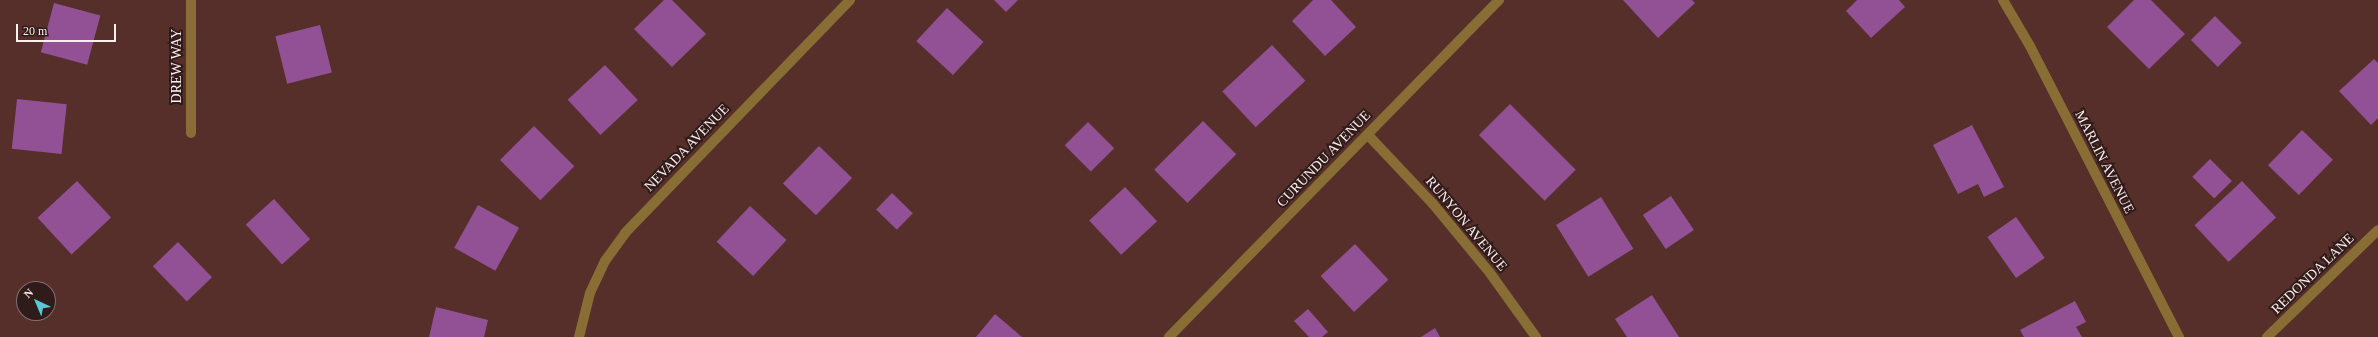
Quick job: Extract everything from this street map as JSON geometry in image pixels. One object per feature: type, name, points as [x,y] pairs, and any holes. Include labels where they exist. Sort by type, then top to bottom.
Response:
[{"type":"street","name":"DREW WAY","points":[[191,0],[191,133]]},
{"type":"street","name":"NEVADA AVENUE","points":[[580,337],[590,293],[605,261],[625,233],[850,0]]},
{"type":"street","name":"CURUNDU AVENUE","points":[[1169,337],[1499,0]]},
{"type":"street","name":"MARLIN AVENUE","points":[[2008,2],[2179,337]]},
{"type":"street","name":"RUNYON AVENUE","points":[[1368,135],[1433,204],[1490,273],[1536,337]]},
{"type":"street","name":"REDONDA LANE","points":[[2267,337],[2378,230]]},
{"type":"building","points":[[664,0],[672,0],[706,34],[672,67],[634,29]]},
{"type":"building","points":[[994,0],[1018,0],[1006,12]]},
{"type":"building","points":[[1313,0],[1331,0],[1356,27],[1325,56],[1292,21]]},
{"type":"building","points":[[1623,0],[1692,0],[1695,3],[1658,38]]},
{"type":"building","points":[[1857,0],[1899,0],[1905,7],[1871,38],[1846,11]]},
{"type":"building","points":[[2134,0],[2151,0],[2185,34],[2149,69],[2107,27]]},
{"type":"building","points":[[54,3],[100,15],[87,65],[41,52]]},
{"type":"building","points":[[947,8],[984,42],[953,75],[916,41]]},
{"type":"building","points":[[2215,16],[2242,43],[2218,67],[2191,40]]},
{"type":"building","points":[[320,25],[332,73],[287,84],[275,36]]},
{"type":"building","points":[[1272,45],[1305,81],[1256,127],[1222,91]]},
{"type":"building","points":[[2374,59],[2378,63],[2378,118],[2371,125],[2339,91]]},
{"type":"building","points":[[605,65],[638,100],[600,135],[568,100]]},
{"type":"building","points":[[17,99],[67,104],[61,154],[12,149]]},
{"type":"building","points":[[1510,104],[1576,170],[1545,201],[1479,135]]},
{"type":"building","points":[[1203,121],[1236,154],[1187,203],[1154,170]]},
{"type":"building","points":[[1088,122],[1114,148],[1091,171],[1065,145]]},
{"type":"building","points":[[1972,125],[2004,187],[1984,197],[1978,184],[1958,194],[1933,145]]},
{"type":"building","points":[[534,126],[574,166],[540,200],[500,160]]},
{"type":"building","points":[[2302,130],[2333,160],[2299,195],[2268,165]]},
{"type":"building","points":[[819,146],[852,178],[816,215],[783,183]]},
{"type":"building","points":[[2210,159],[2232,181],[2214,199],[2192,177]]},
{"type":"building","points":[[77,181],[111,218],[72,254],[38,218]]},
{"type":"building","points":[[2242,181],[2276,218],[2229,262],[2194,225]]},
{"type":"building","points":[[1125,187],[1157,221],[1121,255],[1089,220]]},
{"type":"building","points":[[892,193],[913,213],[897,230],[876,210]]},
{"type":"building","points":[[1671,196],[1694,230],[1666,249],[1643,215]]},
{"type":"building","points":[[1601,197],[1633,249],[1588,277],[1556,225]]},
{"type":"building","points":[[274,199],[310,239],[282,265],[246,224]]},
{"type":"building","points":[[478,205],[519,228],[495,271],[454,248]]},
{"type":"building","points":[[750,206],[787,240],[753,276],[717,242]]},
{"type":"building","points":[[2016,217],[2045,258],[2016,278],[1987,237]]},
{"type":"building","points":[[178,242],[212,277],[187,302],[153,266]]},
{"type":"building","points":[[1355,244],[1388,280],[1354,312],[1321,276]]},
{"type":"building","points":[[1652,295],[1679,337],[1627,337],[1615,319]]},
{"type":"building","points":[[2075,301],[2086,322],[2076,327],[2082,337],[2024,337],[2020,330]]},
{"type":"building","points":[[436,307],[488,320],[484,337],[429,337]]},
{"type":"building","points":[[1308,309],[1328,332],[1322,337],[1309,337],[1294,321]]},
{"type":"building","points":[[995,314],[1022,337],[976,337]]},
{"type":"building","points":[[1435,328],[1440,337],[1421,337]]}]
